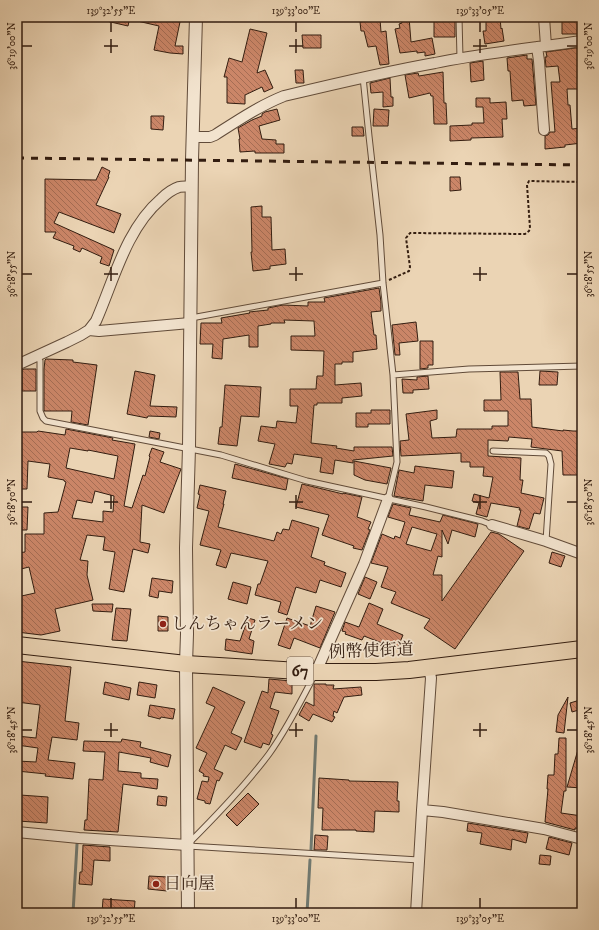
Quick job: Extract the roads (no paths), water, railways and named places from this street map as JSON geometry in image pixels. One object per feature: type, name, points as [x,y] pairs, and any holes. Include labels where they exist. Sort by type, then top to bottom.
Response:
[{"type":"main road","name":"例幣使街道","points":[[17,645],[186,664],[316,672],[394,671],[429,668],[582,649]]},
{"type":"street","points":[[188,913],[186,548],[189,448],[192,137],[196,17]]},
{"type":"street","points":[[544,17],[542,46],[539,61],[544,130]]},
{"type":"street","points":[[192,137],[215,136],[261,106],[284,96],[363,77],[460,58],[582,41]]},
{"type":"street","points":[[17,365],[89,330],[96,321],[123,254],[139,224],[157,202],[166,195],[180,187],[192,186]]},
{"type":"street","points":[[89,330],[99,331],[190,321]]},
{"type":"street","points":[[316,672],[364,564],[388,499]]},
{"type":"street","points":[[492,525],[546,540],[582,554]]},
{"type":"street","points":[[416,913],[430,678],[429,668]]},
{"type":"street","points":[[422,810],[443,812],[544,829],[582,839]]},
{"type":"street","points":[[17,832],[187,846]]},
{"type":"lane","points":[[459,17],[460,58]]},
{"type":"lane","points":[[363,77],[380,235],[383,282],[394,375],[397,462],[388,499]]},
{"type":"lane","points":[[190,321],[383,282]]},
{"type":"lane","points":[[37,356],[40,361],[40,411],[42,418],[46,421],[221,455],[307,481],[444,511],[492,525]]},
{"type":"lane","points":[[394,375],[468,369],[582,366]]},
{"type":"lane","points":[[493,451],[546,453],[549,456],[551,464],[546,540]]},
{"type":"lane","points":[[187,846],[253,775],[270,753],[302,700],[316,672]]},
{"type":"lane","points":[[187,846],[419,860]]},
{"type":"waterway","points":[[311,850],[316,736]]},
{"type":"waterway","points":[[73,913],[77,844]]},
{"type":"waterway","points":[[307,913],[310,860]]},
{"type":"railway","points":[[17,158],[582,165]]},
{"type":"place","name":"しんちゃんラーメン","points":[[163,624]]},
{"type":"place","name":"日向屋","points":[[156,884]]}]
